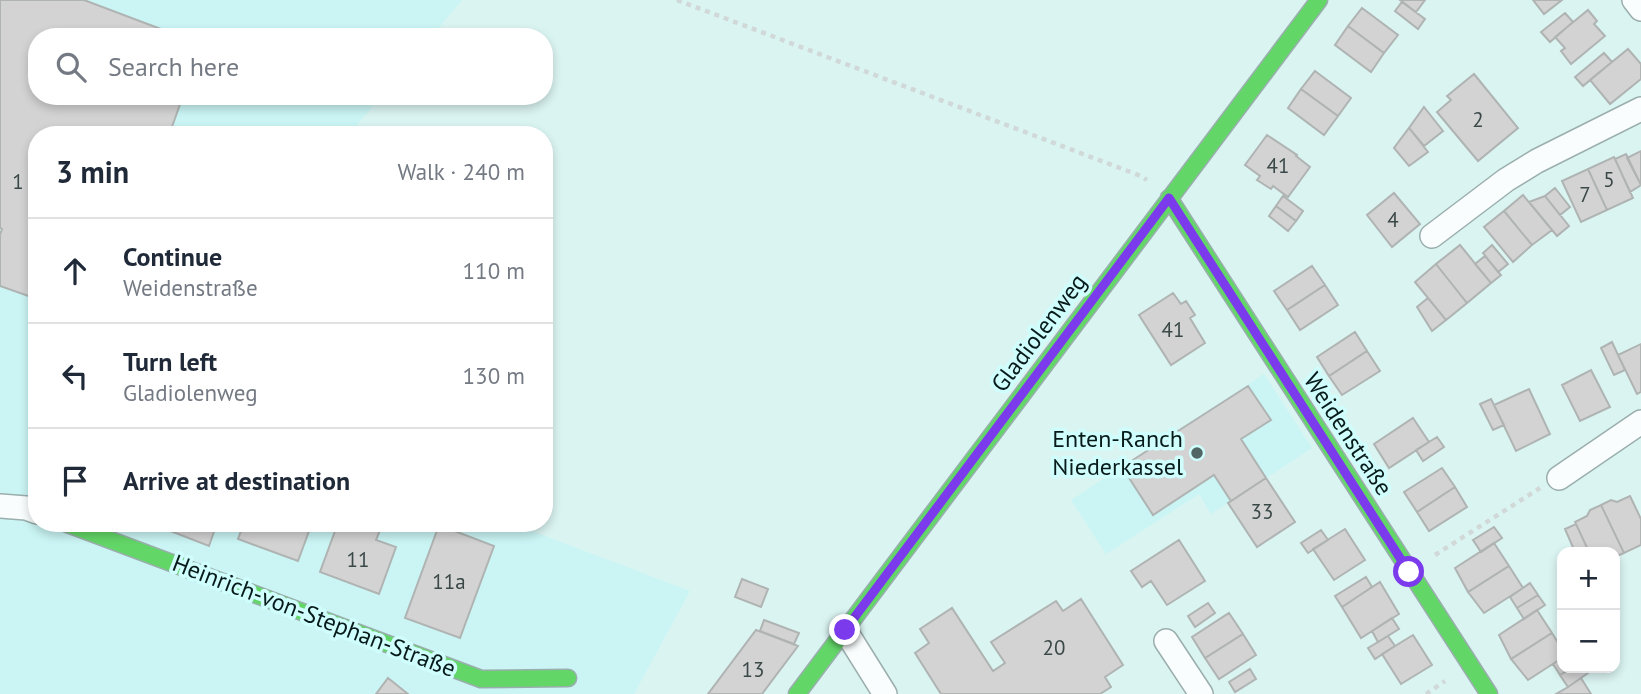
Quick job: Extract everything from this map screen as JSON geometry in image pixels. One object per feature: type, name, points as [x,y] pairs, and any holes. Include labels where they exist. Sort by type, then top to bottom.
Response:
[{"type":"street","name":"Gladiolenweg","points":[[797,694],[1319,0]]},
{"type":"street","points":[[1634,0],[1641,9]]},
{"type":"street","points":[[1432,236],[1506,180],[1537,161],[1641,108]]},
{"type":"street","name":"Weidenstraße","points":[[1169,198],[1489,694]]},
{"type":"street","points":[[1559,478],[1641,422]]},
{"type":"street","points":[[0,506],[28,510]]},
{"type":"street","name":"Heinrich-von-Stephan-Straße","points":[[89,532],[481,679],[568,678]]},
{"type":"street","points":[[845,630],[885,694]]},
{"type":"street","points":[[1166,640],[1201,694]]},
{"type":"path","points":[[677,0],[1142,176],[1169,198]]},
{"type":"path","points":[[1409,572],[1524,497],[1559,478]]},
{"type":"shaded area","points":[[0,0],[462,0],[439,28],[28,28],[28,105],[374,105],[356,126],[28,126],[28,532],[535,532],[690,591],[634,694],[0,694]]},
{"type":"shaded area","points":[[1264,374],[1312,448],[1211,514],[1199,494],[1106,554],[1071,500]]},
{"type":"building","points":[[0,0],[84,0],[158,28],[28,28],[28,105],[180,105],[172,126],[28,126],[28,296],[0,286]]},
{"type":"building","points":[[1400,0],[1425,0],[1416,12]]},
{"type":"building","points":[[1533,0],[1562,0],[1544,14]]},
{"type":"building","points":[[1402,2],[1425,19],[1418,29],[1395,11]]},
{"type":"building","points":[[1362,8],[1398,35],[1384,53],[1348,26]]},
{"type":"building","points":[[1588,10],[1597,21],[1594,24],[1605,36],[1571,64],[1561,51],[1565,48],[1555,37]]},
{"type":"building","points":[[1565,13],[1573,22],[1550,42],[1541,32]]},
{"type":"building","points":[[1348,26],[1384,53],[1371,72],[1335,45]]},
{"type":"building","points":[[1628,49],[1641,64],[1641,79],[1610,104],[1590,80]]},
{"type":"building","points":[[1604,53],[1612,62],[1583,86],[1575,77]]},
{"type":"building","points":[[1315,71],[1351,98],[1338,116],[1301,89]]},
{"type":"building","points":[[1474,74],[1518,128],[1478,161],[1437,112],[1451,100],[1447,96]]},
{"type":"building","points":[[1301,89],[1338,116],[1324,135],[1288,108]]},
{"type":"building","points":[[1424,107],[1443,131],[1424,146],[1409,128]]},
{"type":"building","points":[[1409,128],[1428,152],[1409,166],[1394,148]]},
{"type":"building","points":[[1267,135],[1310,167],[1288,197],[1273,186],[1271,189],[1257,180],[1260,176],[1245,165]]},
{"type":"building","points":[[1641,151],[1641,185],[1627,158]]},
{"type":"building","points":[[1626,154],[1641,185],[1630,192],[1615,159]]},
{"type":"building","points":[[1614,157],[1633,198],[1607,210],[1588,169]]},
{"type":"building","points":[[1588,169],[1607,210],[1581,222],[1562,181]]},
{"type":"building","points":[[1555,188],[1570,207],[1560,215],[1545,196]]},
{"type":"building","points":[[1394,193],[1420,224],[1392,247],[1367,215]]},
{"type":"building","points":[[1523,195],[1552,230],[1532,245],[1504,211]]},
{"type":"building","points":[[1283,196],[1303,211],[1296,221],[1276,206]]},
{"type":"building","points":[[1545,196],[1569,226],[1557,236],[1529,202]]},
{"type":"building","points":[[1276,206],[1296,221],[1288,231],[1269,216]]},
{"type":"building","points":[[1504,211],[1532,245],[1513,262],[1484,227]]},
{"type":"building","points":[[1460,245],[1491,283],[1467,303],[1436,264]]},
{"type":"building","points":[[1492,245],[1508,264],[1498,272],[1483,253]]},
{"type":"building","points":[[1485,256],[1501,275],[1491,283],[1475,264]]},
{"type":"building","points":[[1436,264],[1467,303],[1446,320],[1415,282]]},
{"type":"building","points":[[1312,266],[1325,285],[1287,310],[1274,291]]},
{"type":"building","points":[[1325,285],[1338,305],[1300,330],[1287,310]]},
{"type":"building","points":[[1173,293],[1181,304],[1186,301],[1195,315],[1190,318],[1205,343],[1171,365],[1139,315]]},
{"type":"building","points":[[1428,298],[1446,320],[1432,331],[1417,307]]},
{"type":"building","points":[[1355,332],[1367,351],[1329,376],[1317,357]]},
{"type":"building","points":[[1612,342],[1625,370],[1614,375],[1601,348]]},
{"type":"building","points":[[1641,344],[1641,392],[1637,394],[1618,355]]},
{"type":"building","points":[[1367,351],[1380,371],[1342,395],[1329,376]]},
{"type":"building","points":[[1591,370],[1610,407],[1580,421],[1562,385]]},
{"type":"building","name":"Enten-Ranch Niederkassel","points":[[1248,386],[1271,420],[1241,439],[1266,478],[1231,501],[1214,475],[1153,515],[1122,467]]},
{"type":"building","points":[[1529,389],[1550,434],[1516,451],[1494,405]]},
{"type":"building","points":[[1491,399],[1504,425],[1493,430],[1480,404]]},
{"type":"building","points":[[1413,418],[1429,442],[1389,468],[1374,444]]},
{"type":"building","points":[[1437,437],[1444,447],[1423,461],[1416,450]]},
{"type":"building","points":[[1442,468],[1455,487],[1417,512],[1404,492]]},
{"type":"building","points":[[1266,478],[1295,522],[1257,547],[1228,503]]},
{"type":"building","points":[[1455,487],[1467,507],[1429,531],[1417,512]]},
{"type":"building","points":[[1630,496],[1641,519],[1641,545],[1624,553],[1601,505]]},
{"type":"building","points":[[1601,505],[1624,553],[1620,555],[1620,547],[1587,547],[1575,522],[1587,516],[1590,510]]},
{"type":"building","points":[[1576,524],[1587,547],[1573,547],[1565,529]]},
{"type":"building","points":[[1494,527],[1502,538],[1481,552],[1473,540]]},
{"type":"building","points":[[1345,529],[1365,560],[1334,580],[1313,549]]},
{"type":"building","points":[[1321,530],[1328,540],[1308,553],[1301,543]]},
{"type":"building","points":[[173,532],[214,532],[209,546]]},
{"type":"building","points":[[241,532],[309,532],[298,561],[238,539]]},
{"type":"building","points":[[335,532],[379,532],[376,540],[396,547],[379,594],[320,572]]},
{"type":"building","points":[[436,532],[457,532],[494,546],[460,638],[405,618]]},
{"type":"building","points":[[1179,540],[1205,581],[1167,605],[1151,581],[1142,587],[1131,571]]},
{"type":"building","points":[[1494,543],[1509,566],[1468,592],[1455,568]]},
{"type":"building","points":[[1509,566],[1523,588],[1484,613],[1468,592]]},
{"type":"building","points":[[1366,577],[1372,587],[1342,607],[1335,596]]},
{"type":"building","points":[[742,579],[768,589],[761,607],[735,597]]},
{"type":"building","points":[[1380,582],[1399,614],[1361,638],[1342,607]]},
{"type":"building","points":[[1530,583],[1538,595],[1517,608],[1510,597]]},
{"type":"building","points":[[1538,595],[1545,605],[1524,619],[1517,608]]},
{"type":"building","points":[[1081,599],[1123,665],[1105,677],[1111,687],[1100,694],[941,694],[915,653],[929,643],[920,629],[952,608],[993,671],[1005,663],[991,642],[1056,601],[1063,611]]},
{"type":"building","points":[[1208,603],[1215,613],[1195,627],[1188,616]]},
{"type":"building","points":[[1537,610],[1552,633],[1511,659],[1499,635]]},
{"type":"building","points":[[1229,613],[1243,634],[1205,658],[1192,637]]},
{"type":"building","points":[[1392,618],[1399,629],[1378,642],[1372,631]]},
{"type":"building","points":[[764,620],[799,633],[794,644],[760,631]]},
{"type":"building","points":[[756,630],[798,646],[762,694],[708,694]]},
{"type":"building","points":[[1552,633],[1557,641],[1557,661],[1528,680],[1511,659]]},
{"type":"building","points":[[1243,634],[1256,655],[1219,679],[1205,658]]},
{"type":"building","points":[[1413,635],[1432,665],[1401,684],[1382,654]]},
{"type":"building","points":[[1388,636],[1395,646],[1375,659],[1368,648]]},
{"type":"building","points":[[1250,669],[1256,679],[1235,692],[1229,682]]},
{"type":"building","points":[[1563,673],[1588,673],[1568,687],[1560,675]]},
{"type":"building","points":[[388,678],[408,694],[376,694]]},
{"type":"building","points":[[1581,678],[1591,694],[1556,694],[1568,687]]},
{"type":"traffic: fast","points":[[797,694],[1319,0]]},
{"type":"traffic: fast","points":[[1169,198],[1489,694]]},
{"type":"traffic: fast","points":[[89,532],[481,679],[568,678]]},
{"type":"place","name":"Enten-Ranch Niederkassel","points":[[1197,453]]},
{"type":"route","points":[[845,630],[1169,198],[1409,572]]}]
